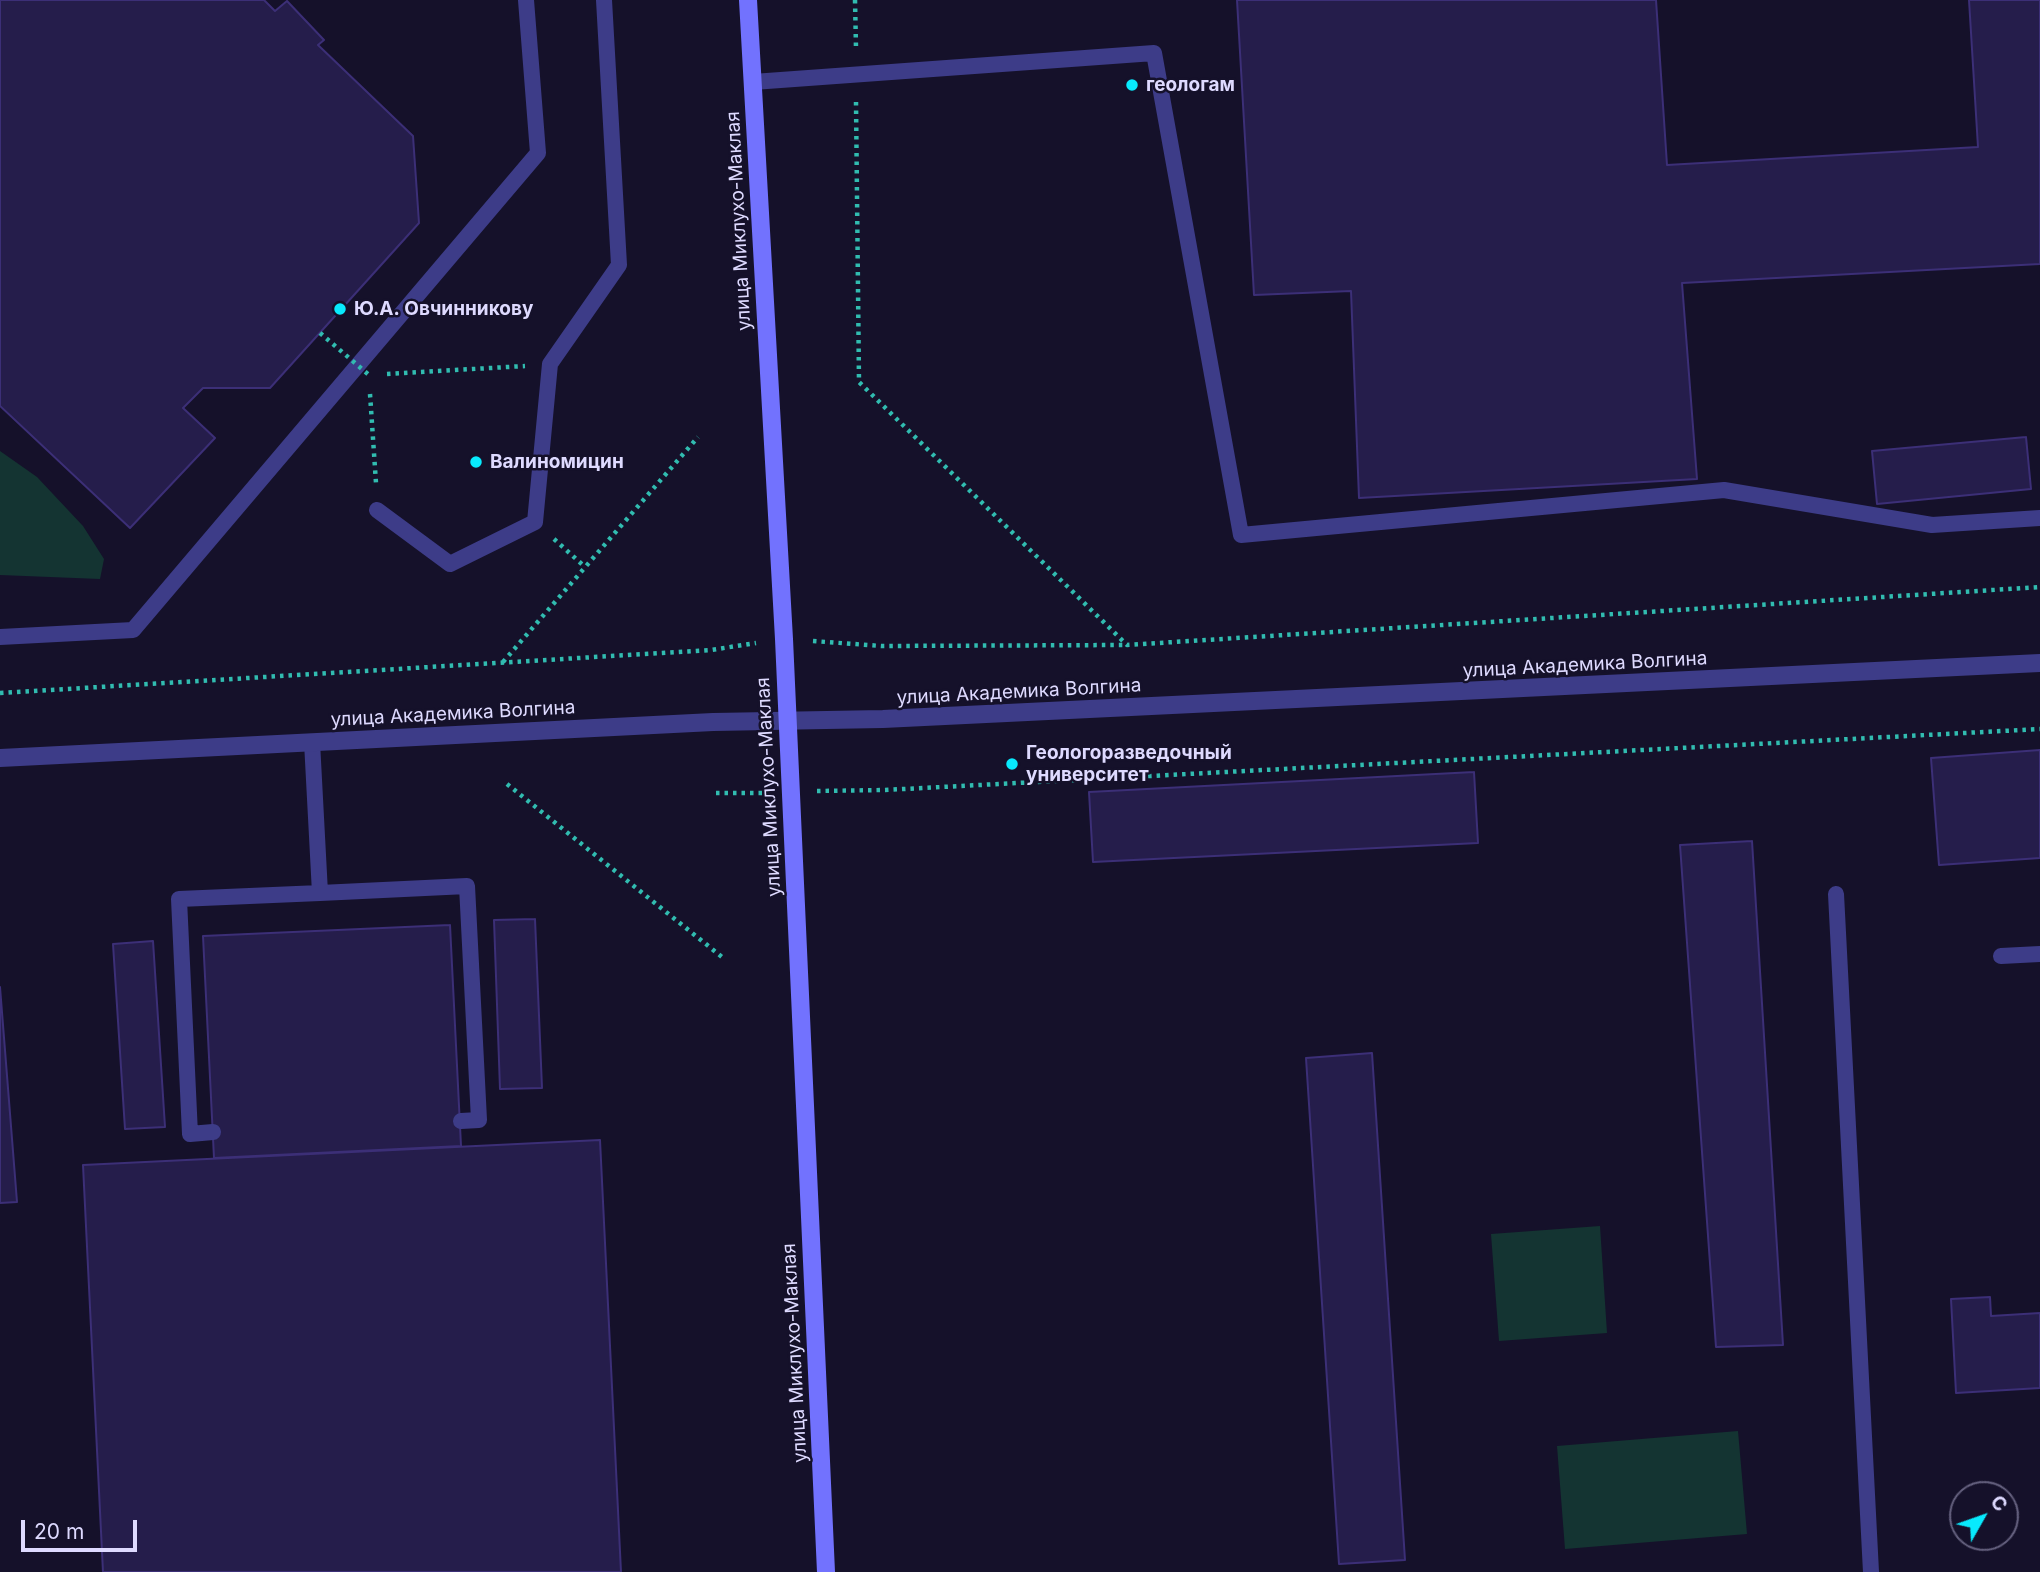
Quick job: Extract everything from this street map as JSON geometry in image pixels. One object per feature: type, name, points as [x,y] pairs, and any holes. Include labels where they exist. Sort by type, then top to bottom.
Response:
[{"type":"main road","name":"улица Миклухо-Маклая","points":[[748,0],[784,639],[827,1572]]},
{"type":"street","name":"улица Академика Волгина","points":[[0,758],[713,722],[883,719],[2040,663]]},
{"type":"lane","points":[[0,637],[133,630],[538,153],[526,0]]},
{"type":"lane","points":[[377,510],[450,564],[535,522],[550,364],[619,265],[604,0]]},
{"type":"lane","points":[[752,82],[1154,53],[1241,535],[1724,490],[1932,525],[2040,518]]},
{"type":"lane","points":[[313,743],[320,893]]},
{"type":"lane","points":[[213,1132],[190,1133],[178,899],[467,886],[479,1120],[460,1121]]},
{"type":"lane","points":[[1836,894],[1871,1572]]},
{"type":"lane","points":[[2001,956],[2040,954]]},
{"type":"path","points":[[855,0],[859,382],[1127,645]]},
{"type":"path","points":[[320,333],[369,375],[499,367]]},
{"type":"path","points":[[369,375],[377,510]]},
{"type":"path","points":[[502,663],[698,437]]},
{"type":"path","points":[[535,522],[585,567]]},
{"type":"path","points":[[0,693],[711,650],[784,639],[881,646],[1127,645],[2040,587]]},
{"type":"path","points":[[885,790],[2040,729]]},
{"type":"path","points":[[506,784],[722,957]]},
{"type":"green space","points":[[0,451],[37,477],[83,526],[104,559],[100,579],[0,575]]},
{"type":"green space","points":[[1600,1226],[1607,1333],[1499,1341],[1491,1234]]},
{"type":"green space","points":[[1738,1431],[1747,1534],[1565,1549],[1557,1446]]},
{"type":"building","points":[[0,0],[264,0],[275,11],[287,1],[324,40],[318,45],[413,136],[419,223],[270,388],[203,388],[183,408],[215,438],[130,528],[0,406]]},
{"type":"building","points":[[1237,0],[1656,0],[1667,165],[1978,147],[1969,0],[2040,0],[2040,264],[1682,283],[1697,479],[1359,498],[1351,291],[1254,295]]},
{"type":"building","points":[[2026,437],[2031,489],[1877,504],[1872,451]]},
{"type":"building","points":[[2040,750],[2040,858],[1939,865],[1931,758]]},
{"type":"building","points":[[1474,772],[1478,843],[1093,862],[1089,792]]},
{"type":"building","points":[[1752,841],[1783,1345],[1716,1347],[1680,845]]},
{"type":"building","points":[[535,919],[542,1088],[500,1089],[494,920]]},
{"type":"building","points":[[450,925],[461,1146],[214,1158],[203,936]]},
{"type":"building","points":[[153,941],[165,1127],[125,1129],[113,944]]},
{"type":"building","points":[[0,987],[17,1202],[0,1203]]},
{"type":"building","points":[[1372,1053],[1405,1560],[1339,1564],[1306,1058]]},
{"type":"building","points":[[600,1140],[621,1572],[103,1572],[83,1165]]},
{"type":"building","points":[[1990,1297],[1991,1316],[2040,1313],[2040,1388],[1956,1393],[1951,1299]]},
{"type":"place","name":"геологам","points":[[1132,85]]},
{"type":"place","name":"Ю.А. Овчинникову","points":[[340,309]]},
{"type":"place","name":"Валиномицин","points":[[476,462]]},
{"type":"place","name":"Геологоразведочный университет","points":[[1012,764]]}]
